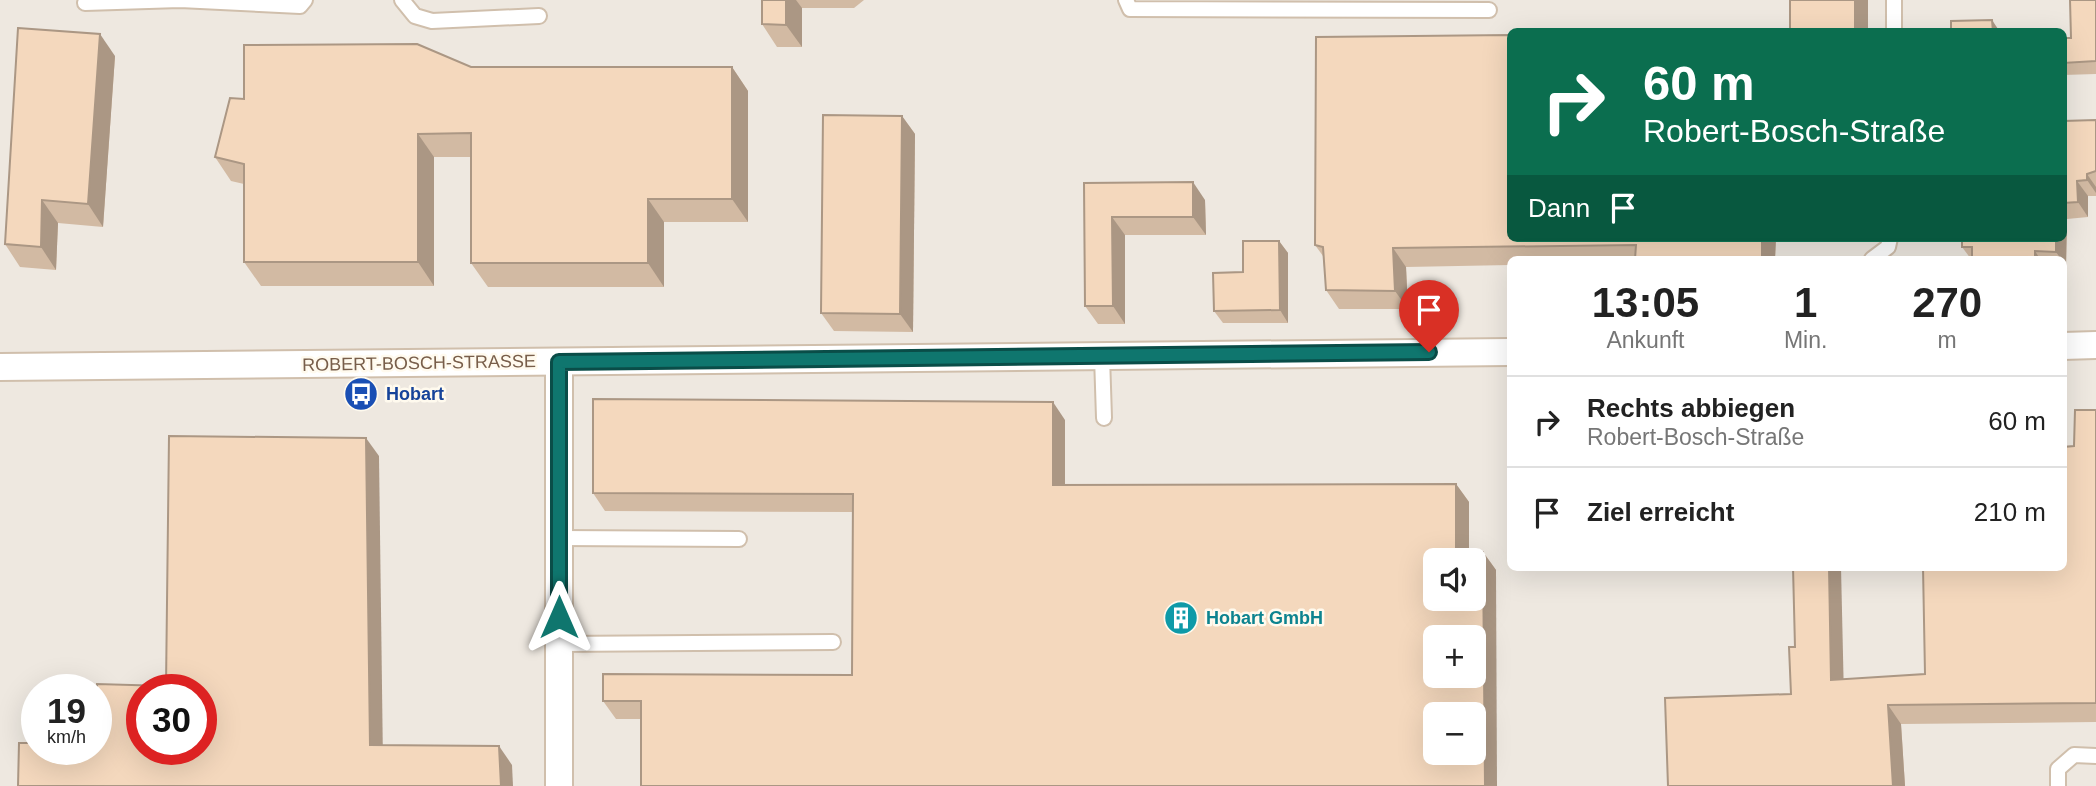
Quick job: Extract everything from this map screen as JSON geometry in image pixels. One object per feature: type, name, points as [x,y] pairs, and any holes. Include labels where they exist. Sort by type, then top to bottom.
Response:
[{"type":"street","points":[[2067,346],[2096,345]]},
{"type":"street","name":"ROBERT-BOSCH-STRASSE","points":[[0,367],[1507,352]]},
{"type":"street","points":[[559,362],[559,786]]},
{"type":"lane","points":[[86,3],[180,0],[300,6],[306,0]]},
{"type":"lane","points":[[402,0],[415,16],[432,21],[539,16]]},
{"type":"lane","points":[[1126,0],[1130,9],[1489,10]]},
{"type":"lane","points":[[1894,0],[1895,28]]},
{"type":"lane","points":[[1876,256],[1888,247],[1889,242]]},
{"type":"lane","points":[[1102,356],[1104,418]]},
{"type":"lane","points":[[559,538],[739,539]]},
{"type":"lane","points":[[559,643],[833,642]]},
{"type":"lane","points":[[2058,786],[2058,769],[2074,755],[2096,756]]},
{"type":"shaded area","points":[[0,0],[2096,0],[2096,786],[0,786]]},
{"type":"building","points":[[762,0],[786,0],[786,25],[762,24]]},
{"type":"building","points":[[1790,0],[1855,0],[1855,28],[1790,28]]},
{"type":"building","points":[[2070,0],[2096,0],[2096,61],[2067,63],[2067,38],[2071,38]]},
{"type":"building","points":[[1992,20],[1993,28],[1951,28],[1951,21]]},
{"type":"building","points":[[18,28],[100,34],[88,204],[42,200],[41,247],[5,244]]},
{"type":"building","points":[[1507,35],[1507,242],[1762,242],[1762,256],[1635,256],[1636,245],[1393,248],[1395,291],[1326,290],[1323,247],[1315,245],[1316,37]]},
{"type":"building","points":[[417,44],[471,67],[732,67],[732,199],[648,199],[648,263],[471,263],[471,133],[418,134],[418,262],[244,262],[244,164],[215,157],[230,98],[244,99],[244,45]]},
{"type":"building","points":[[823,115],[902,116],[900,314],[821,313]]},
{"type":"building","points":[[2096,120],[2096,171],[2087,174],[2087,180],[2077,181],[2078,202],[2067,203],[2067,121]]},
{"type":"building","points":[[1193,182],[1193,217],[1112,217],[1113,306],[1085,306],[1084,183]]},
{"type":"building","points":[[1243,241],[1279,241],[1280,310],[1214,311],[1213,273],[1243,272]]},
{"type":"building","points":[[1962,242],[2056,242],[2056,252],[2035,251],[2035,256],[1972,256],[1972,247],[1962,247]]},
{"type":"building","name":"Hobart GmbH","points":[[593,399],[1053,402],[1053,485],[1456,484],[1456,548],[1423,548],[1423,611],[1484,611],[1484,625],[1423,625],[1423,688],[1484,688],[1484,702],[1423,702],[1423,765],[1485,765],[1485,786],[641,786],[641,701],[603,701],[603,674],[852,675],[853,494],[593,493]]},
{"type":"building","points":[[2075,410],[2096,410],[2096,703],[1888,705],[1893,786],[1668,786],[1665,698],[1791,694],[1789,647],[1795,647],[1793,571],[1829,571],[1831,680],[1925,674],[1923,571],[2067,571],[2067,447],[2074,446]]},
{"type":"building","points":[[169,436],[366,438],[370,745],[499,746],[501,786],[18,786],[19,743],[21,765],[112,765],[112,684],[126,685],[126,765],[217,765],[217,674],[166,674]]},
{"type":"place","name":"Hobart","points":[[361,394]]},
{"type":"place","name":"Hobart GmbH","points":[[1181,618]]},
{"type":"route","points":[[559,617],[559,362],[1429,352]]}]
